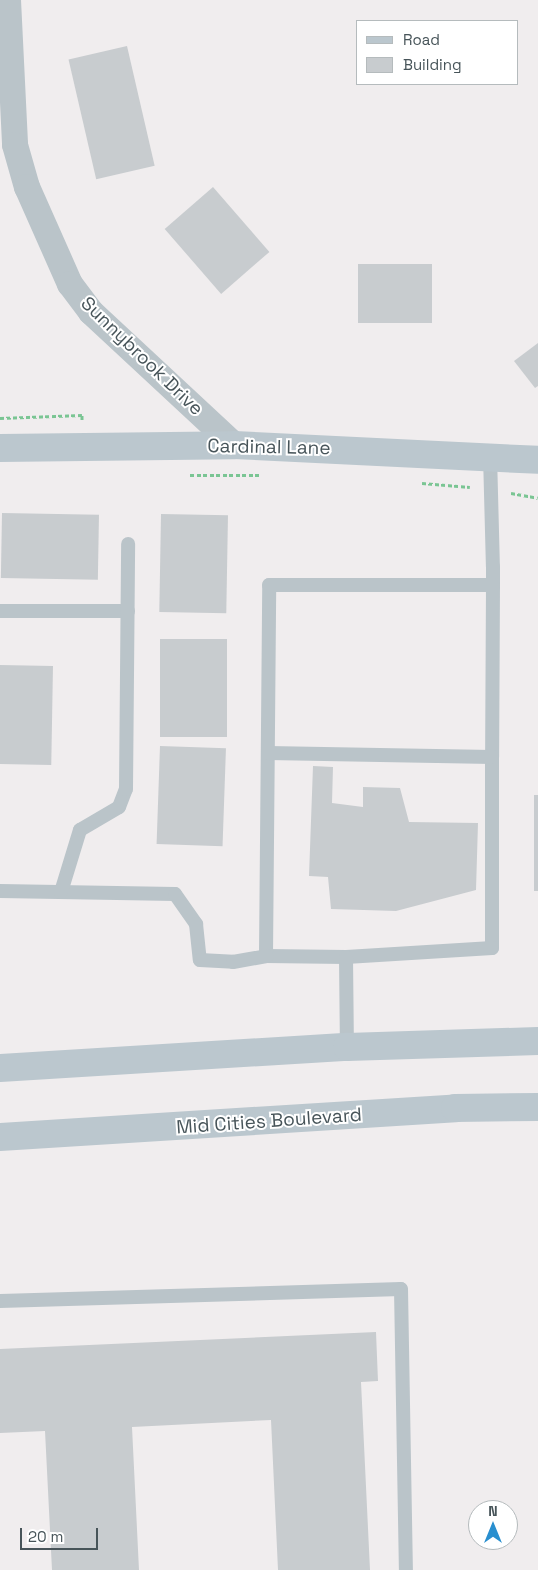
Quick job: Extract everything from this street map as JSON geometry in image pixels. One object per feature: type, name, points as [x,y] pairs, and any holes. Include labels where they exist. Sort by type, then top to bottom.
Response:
[{"type":"main road","name":"Cardinal Lane","points":[[0,448],[234,445],[490,455],[538,460]]},
{"type":"main road","points":[[0,1068],[347,1046],[538,1041]]},
{"type":"main road","name":"Mid Cities Boulevard","points":[[0,1137],[538,1107]]},
{"type":"street","name":"Sunnybrook Drive","points":[[8,0],[15,144],[27,186],[70,284],[91,312],[234,445]]},
{"type":"lane","points":[[0,892],[175,894],[196,924],[200,960],[233,962],[266,956],[346,957],[492,948],[493,585],[490,455]]},
{"type":"lane","points":[[61,892],[80,830],[119,807],[126,789],[128,544]]},
{"type":"lane","points":[[266,956],[269,586],[493,585]]},
{"type":"lane","points":[[0,611],[128,611]]},
{"type":"lane","points":[[268,754],[492,757]]},
{"type":"lane","points":[[346,957],[347,1046]]},
{"type":"lane","points":[[0,1301],[401,1289],[406,1570]]},
{"type":"building","points":[[127,46],[155,166],[96,179],[69,59]]},
{"type":"building","points":[[213,187],[269,252],[221,294],[165,229]]},
{"type":"building","points":[[358,264],[432,264],[432,323],[358,323]]},
{"type":"building","points":[[538,343],[538,386],[535,388],[514,361]]},
{"type":"building","points":[[2,513],[99,515],[98,580],[1,578]]},
{"type":"building","points":[[161,514],[228,515],[226,613],[159,612]]},
{"type":"building","points":[[160,639],[227,639],[227,737],[160,737]]},
{"type":"building","points":[[0,665],[53,666],[51,765],[0,764]]},
{"type":"building","points":[[160,746],[226,748],[223,846],[157,844]]},
{"type":"building","points":[[313,766],[333,767],[332,803],[363,807],[363,787],[400,788],[409,822],[478,823],[476,890],[396,911],[331,909],[328,877],[309,876]]},
{"type":"building","points":[[534,795],[538,795],[538,891],[534,891]]},
{"type":"building","points":[[376,1332],[378,1381],[361,1382],[370,1570],[278,1570],[271,1420],[132,1427],[139,1570],[52,1570],[45,1431],[0,1433],[0,1349]]}]
